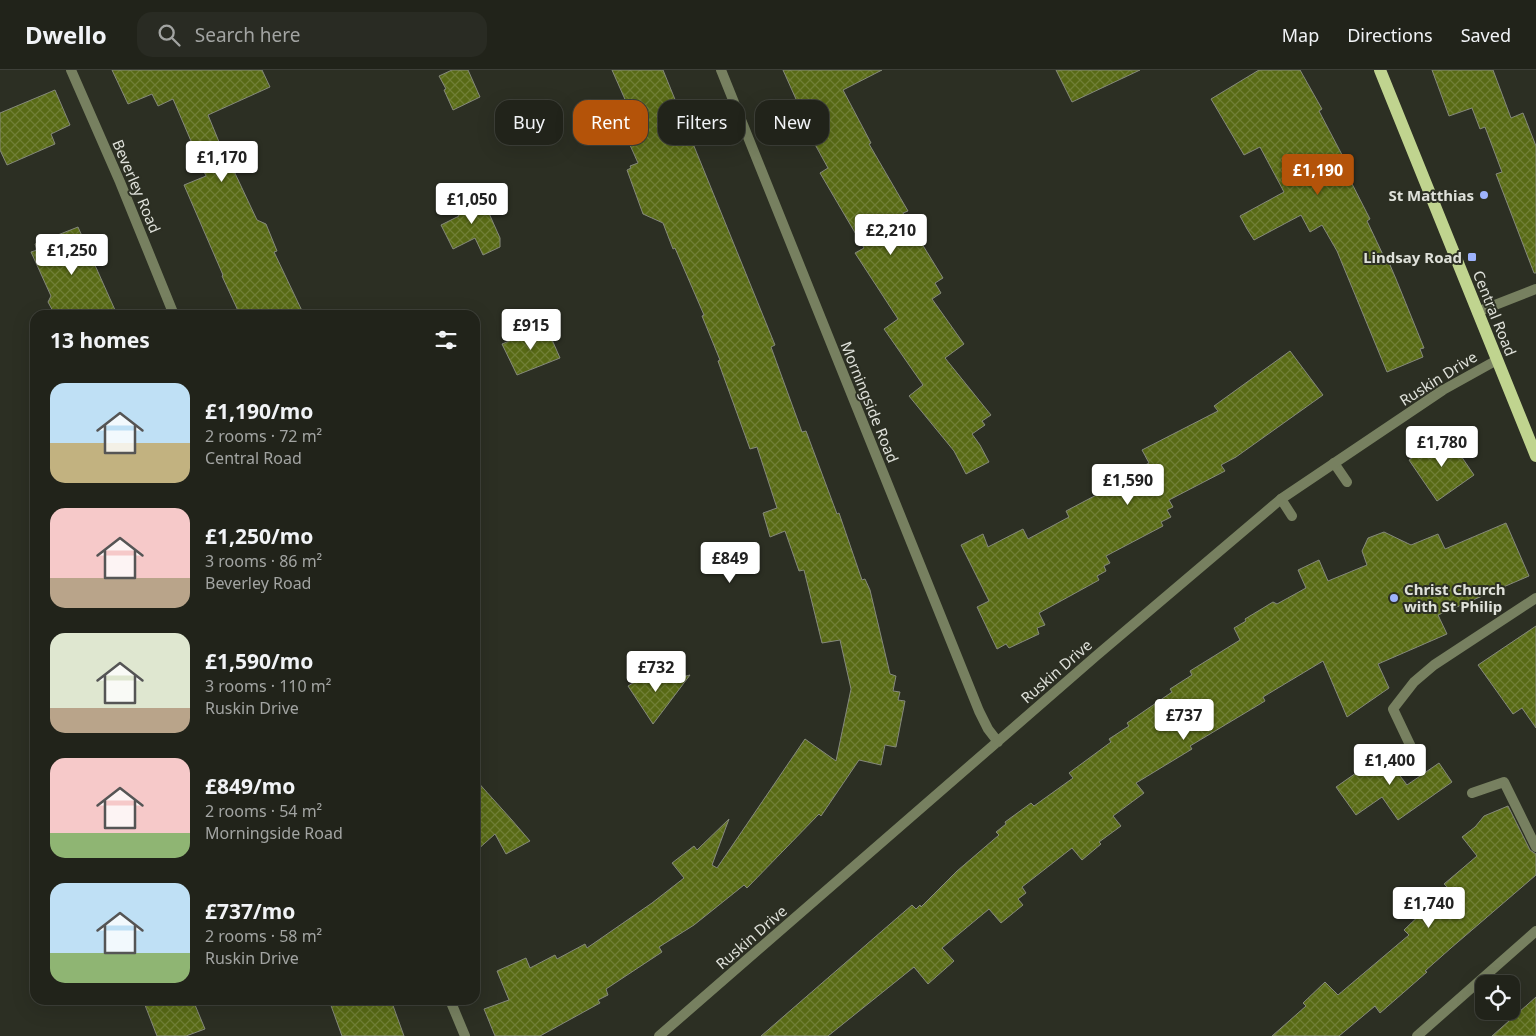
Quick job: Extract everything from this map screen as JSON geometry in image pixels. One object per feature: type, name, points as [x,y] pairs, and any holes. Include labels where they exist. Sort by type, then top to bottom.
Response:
[{"type":"main road","name":"Central Road","points":[[1380,70],[1536,456]]},
{"type":"street","name":"Beverley Road","points":[[71,70],[120,182],[172,310]]},
{"type":"street","name":"Morningside Road","points":[[721,70],[979,711],[988,729],[998,742]]},
{"type":"street","points":[[1477,312],[1536,289]]},
{"type":"street","name":"Ruskin Drive","points":[[659,1036],[1139,618],[1281,498],[1443,390],[1497,360]]},
{"type":"street","points":[[1334,463],[1347,482]]},
{"type":"street","points":[[1281,498],[1292,516]]},
{"type":"street","points":[[1412,749],[1393,709],[1414,682],[1434,666],[1536,598]]},
{"type":"street","points":[[1472,793],[1504,782],[1536,848]]},
{"type":"street","points":[[1417,1036],[1536,932]]},
{"type":"street","points":[[452,1005],[465,1036]]},
{"type":"building","points":[[112,70],[262,70],[270,87],[208,115],[231,171],[233,169],[257,220],[266,224],[277,251],[274,252],[302,310],[238,310],[184,185],[206,176],[173,99],[158,106],[152,94],[128,104]]},
{"type":"building","points":[[452,70],[468,70],[480,97],[453,110],[444,90],[446,89],[439,76]]},
{"type":"building","points":[[612,70],[663,70],[675,100],[658,100],[658,145],[694,145],[775,345],[771,347],[802,432],[806,431],[837,514],[839,513],[862,580],[865,579],[870,590],[890,674],[896,676],[893,691],[900,692],[898,700],[905,701],[896,747],[885,745],[881,765],[859,760],[821,816],[819,814],[747,888],[744,885],[694,925],[659,947],[662,952],[606,989],[608,995],[598,1000],[600,1003],[540,1036],[495,1036],[484,1009],[509,1000],[497,971],[526,958],[530,968],[555,955],[557,959],[585,944],[587,948],[652,903],[684,878],[672,863],[694,846],[697,850],[729,819],[712,865],[717,868],[805,739],[836,761],[851,689],[840,640],[822,643],[804,570],[799,571],[785,531],[770,537],[763,513],[777,508],[757,447],[750,449],[718,361],[720,360],[702,316],[704,315],[675,248],[673,249],[663,223],[643,214],[627,170],[631,168],[630,166],[638,163],[630,145],[648,145],[648,100],[625,100]]},
{"type":"building","points":[[783,70],[882,70],[843,90],[871,143],[869,144],[908,211],[903,213],[943,278],[935,283],[941,293],[932,299],[964,344],[945,358],[991,415],[982,421],[985,425],[972,434],[989,462],[966,474],[954,451],[909,396],[923,385],[884,329],[898,319],[855,253],[864,248],[820,173],[828,168],[815,145],[829,145],[829,100],[796,100]]},
{"type":"building","points":[[1056,70],[1140,70],[1072,102]]},
{"type":"building","points":[[1259,70],[1300,70],[1322,109],[1319,111],[1350,170],[1346,172],[1370,219],[1367,221],[1396,279],[1424,348],[1420,349],[1423,357],[1387,372],[1337,251],[1322,225],[1310,232],[1301,215],[1254,240],[1247,229],[1240,216],[1284,192],[1260,147],[1244,155],[1211,99]]},
{"type":"building","points":[[1432,70],[1493,70],[1511,118],[1523,113],[1536,146],[1536,273],[1534,273],[1496,174],[1502,172],[1485,127],[1480,129],[1472,108],[1449,116]]},
{"type":"building","points":[[55,90],[70,125],[51,134],[55,144],[7,165],[0,150],[0,113]]},
{"type":"building","points":[[479,191],[500,238],[500,247],[483,255],[475,238],[453,249],[441,225],[459,216],[452,203]]},
{"type":"building","points":[[78,227],[115,310],[52,310],[48,302],[51,296],[31,252],[37,250],[35,244]]},
{"type":"building","points":[[546,326],[560,358],[517,375],[502,344]]},
{"type":"building","points":[[1290,351],[1323,395],[1236,457],[1221,465],[1225,471],[1169,500],[1173,507],[1167,510],[1171,517],[1161,522],[1163,526],[1106,556],[1110,563],[1104,566],[1106,571],[1097,576],[1099,580],[1039,613],[1045,625],[1037,628],[1039,634],[1009,648],[1006,644],[997,649],[977,607],[989,601],[961,545],[983,534],[988,547],[1023,529],[1028,539],[1069,517],[1066,511],[1121,482],[1119,479],[1149,463],[1142,450],[1218,411],[1214,406]]},
{"type":"building","points":[[1446,434],[1474,475],[1437,501],[1409,460]]},
{"type":"building","points":[[1506,523],[1529,576],[1438,615],[1447,634],[1378,664],[1389,688],[1347,717],[1323,661],[1263,697],[1265,701],[1190,746],[1192,749],[1136,783],[1144,793],[1113,816],[1121,826],[1099,842],[1101,844],[1082,860],[1072,848],[1022,887],[1026,893],[1018,899],[1023,905],[1001,923],[989,909],[942,948],[954,961],[928,984],[914,967],[828,1036],[761,1036],[912,905],[916,909],[920,905],[921,907],[957,871],[999,835],[996,832],[1006,824],[1005,822],[1031,803],[1034,806],[1073,778],[1069,773],[1111,742],[1109,739],[1129,726],[1127,723],[1172,692],[1170,689],[1192,675],[1190,671],[1240,640],[1234,628],[1273,602],[1277,604],[1306,588],[1298,570],[1319,560],[1328,581],[1367,565],[1362,551],[1368,538],[1384,532],[1411,545],[1438,534],[1445,549]]},
{"type":"building","points":[[1536,626],[1536,728],[1522,708],[1513,714],[1478,665]]},
{"type":"building","points":[[658,668],[662,682],[690,675],[653,724],[628,686]]},
{"type":"building","points":[[1379,748],[1407,785],[1439,763],[1452,782],[1398,820],[1382,797],[1356,815],[1336,787],[1366,766],[1362,760]]},
{"type":"building","points":[[480,785],[530,841],[506,854],[495,834],[480,848]]},
{"type":"building","points":[[1508,806],[1530,850],[1536,854],[1536,875],[1425,971],[1427,972],[1380,1013],[1375,1006],[1339,1036],[1272,1036],[1306,1006],[1303,1003],[1325,982],[1338,995],[1409,935],[1404,930],[1448,888],[1444,884],[1477,856],[1462,837],[1475,827],[1484,816]]},
{"type":"building","points":[[1536,997],[1536,1036],[1492,1036],[1510,1020],[1520,1020],[1520,1011]]},
{"type":"building","points":[[145,1005],[195,1005],[205,1029],[186,1036],[157,1036]]},
{"type":"building","points":[[331,1005],[393,1005],[404,1036],[342,1036]]},
{"type":"place","name":"St Matthias","points":[[1484,195]]},
{"type":"place","name":"Lindsay Road","points":[[1472,257]]},
{"type":"place","name":"Christ Church with St Philip","points":[[1394,598]]}]
